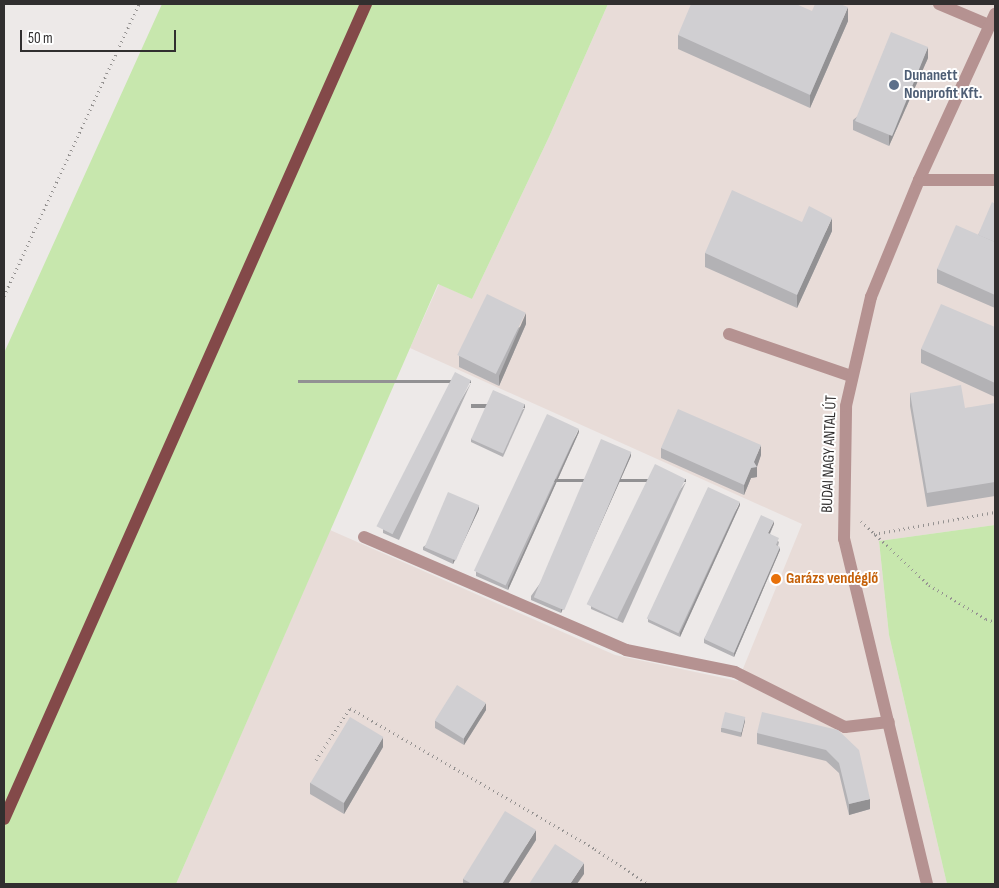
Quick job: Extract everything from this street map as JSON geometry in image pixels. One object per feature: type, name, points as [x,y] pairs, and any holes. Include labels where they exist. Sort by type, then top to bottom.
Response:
[{"type":"main road","points":[[4,819],[366,4]]},
{"type":"street","points":[[939,4],[992,20]]},
{"type":"street","name":"BUDAI NAGY ANTAL ÚT","points":[[927,884],[844,539],[846,406],[851,376],[872,297],[919,180],[992,20]]},
{"type":"street","points":[[919,180],[995,180]]},
{"type":"street","points":[[729,334],[851,376]]},
{"type":"street","points":[[364,537],[626,650],[735,672],[845,727],[889,722]]},
{"type":"path","points":[[4,296],[139,4]]},
{"type":"path","points":[[995,512],[873,534],[929,586],[986,619],[995,622]]},
{"type":"path","points":[[316,760],[350,708],[595,849],[648,884]]},
{"type":"shaded area","points":[[608,4],[995,4],[995,525],[879,541],[889,635],[947,884],[176,884],[330,530],[615,655],[738,681],[802,524],[410,348],[439,284],[472,299],[549,137]]},
{"type":"green space","points":[[162,4],[608,4],[549,137],[472,299],[438,284],[176,884],[4,884],[4,353]]},
{"type":"green space","points":[[995,525],[995,884],[947,884],[889,635],[879,541]]},
{"type":"building","points":[[691,4],[796,4],[812,11],[815,4],[840,4],[848,7],[810,95],[678,35]]},
{"type":"building","name":"Dunanett Nonprofit Kft.","points":[[891,32],[928,47],[892,136],[855,121]]},
{"type":"building","points":[[732,190],[802,222],[809,206],[832,218],[797,295],[705,253]]},
{"type":"building","points":[[992,202],[995,204],[995,242],[978,235]]},
{"type":"building","points":[[956,225],[995,242],[995,295],[937,269]]},
{"type":"building","points":[[487,294],[526,313],[496,374],[457,355]]},
{"type":"building","points":[[941,304],[995,327],[995,383],[921,349]]},
{"type":"building","points":[[455,372],[471,380],[392,534],[376,526]]},
{"type":"building","points":[[961,385],[965,408],[995,403],[995,482],[927,493],[910,393]]},
{"type":"building","points":[[493,390],[525,404],[503,454],[471,439]]},
{"type":"building","points":[[678,409],[761,445],[754,462],[757,467],[751,468],[744,485],[661,448]]},
{"type":"building","points":[[547,414],[579,429],[506,586],[474,571]]},
{"type":"building","points":[[601,439],[631,452],[564,610],[534,597]]},
{"type":"building","points":[[655,464],[686,479],[617,619],[587,604]]},
{"type":"building","points":[[708,487],[740,502],[678,633],[647,618]]},
{"type":"building","points":[[448,492],[479,505],[456,561],[425,547]]},
{"type":"building","points":[[761,515],[774,521],[768,533],[779,538],[776,545],[780,547],[734,653],[704,639]]},
{"type":"building","points":[[457,685],[486,703],[464,739],[435,721]]},
{"type":"building","points":[[725,712],[745,717],[742,733],[721,728]]},
{"type":"building","points":[[762,712],[838,730],[859,750],[870,799],[849,804],[839,763],[826,750],[757,733]]},
{"type":"building","points":[[350,717],[383,737],[344,803],[310,783]]},
{"type":"building","points":[[505,811],[536,830],[502,884],[472,884],[463,879]]},
{"type":"building","points":[[555,844],[584,863],[570,884],[529,884]]},
{"type":"place","name":"Dunanett Nonprofit Kft.","points":[[894,85]]},
{"type":"place","name":"Garázs vendéglő","points":[[776,579]]}]
